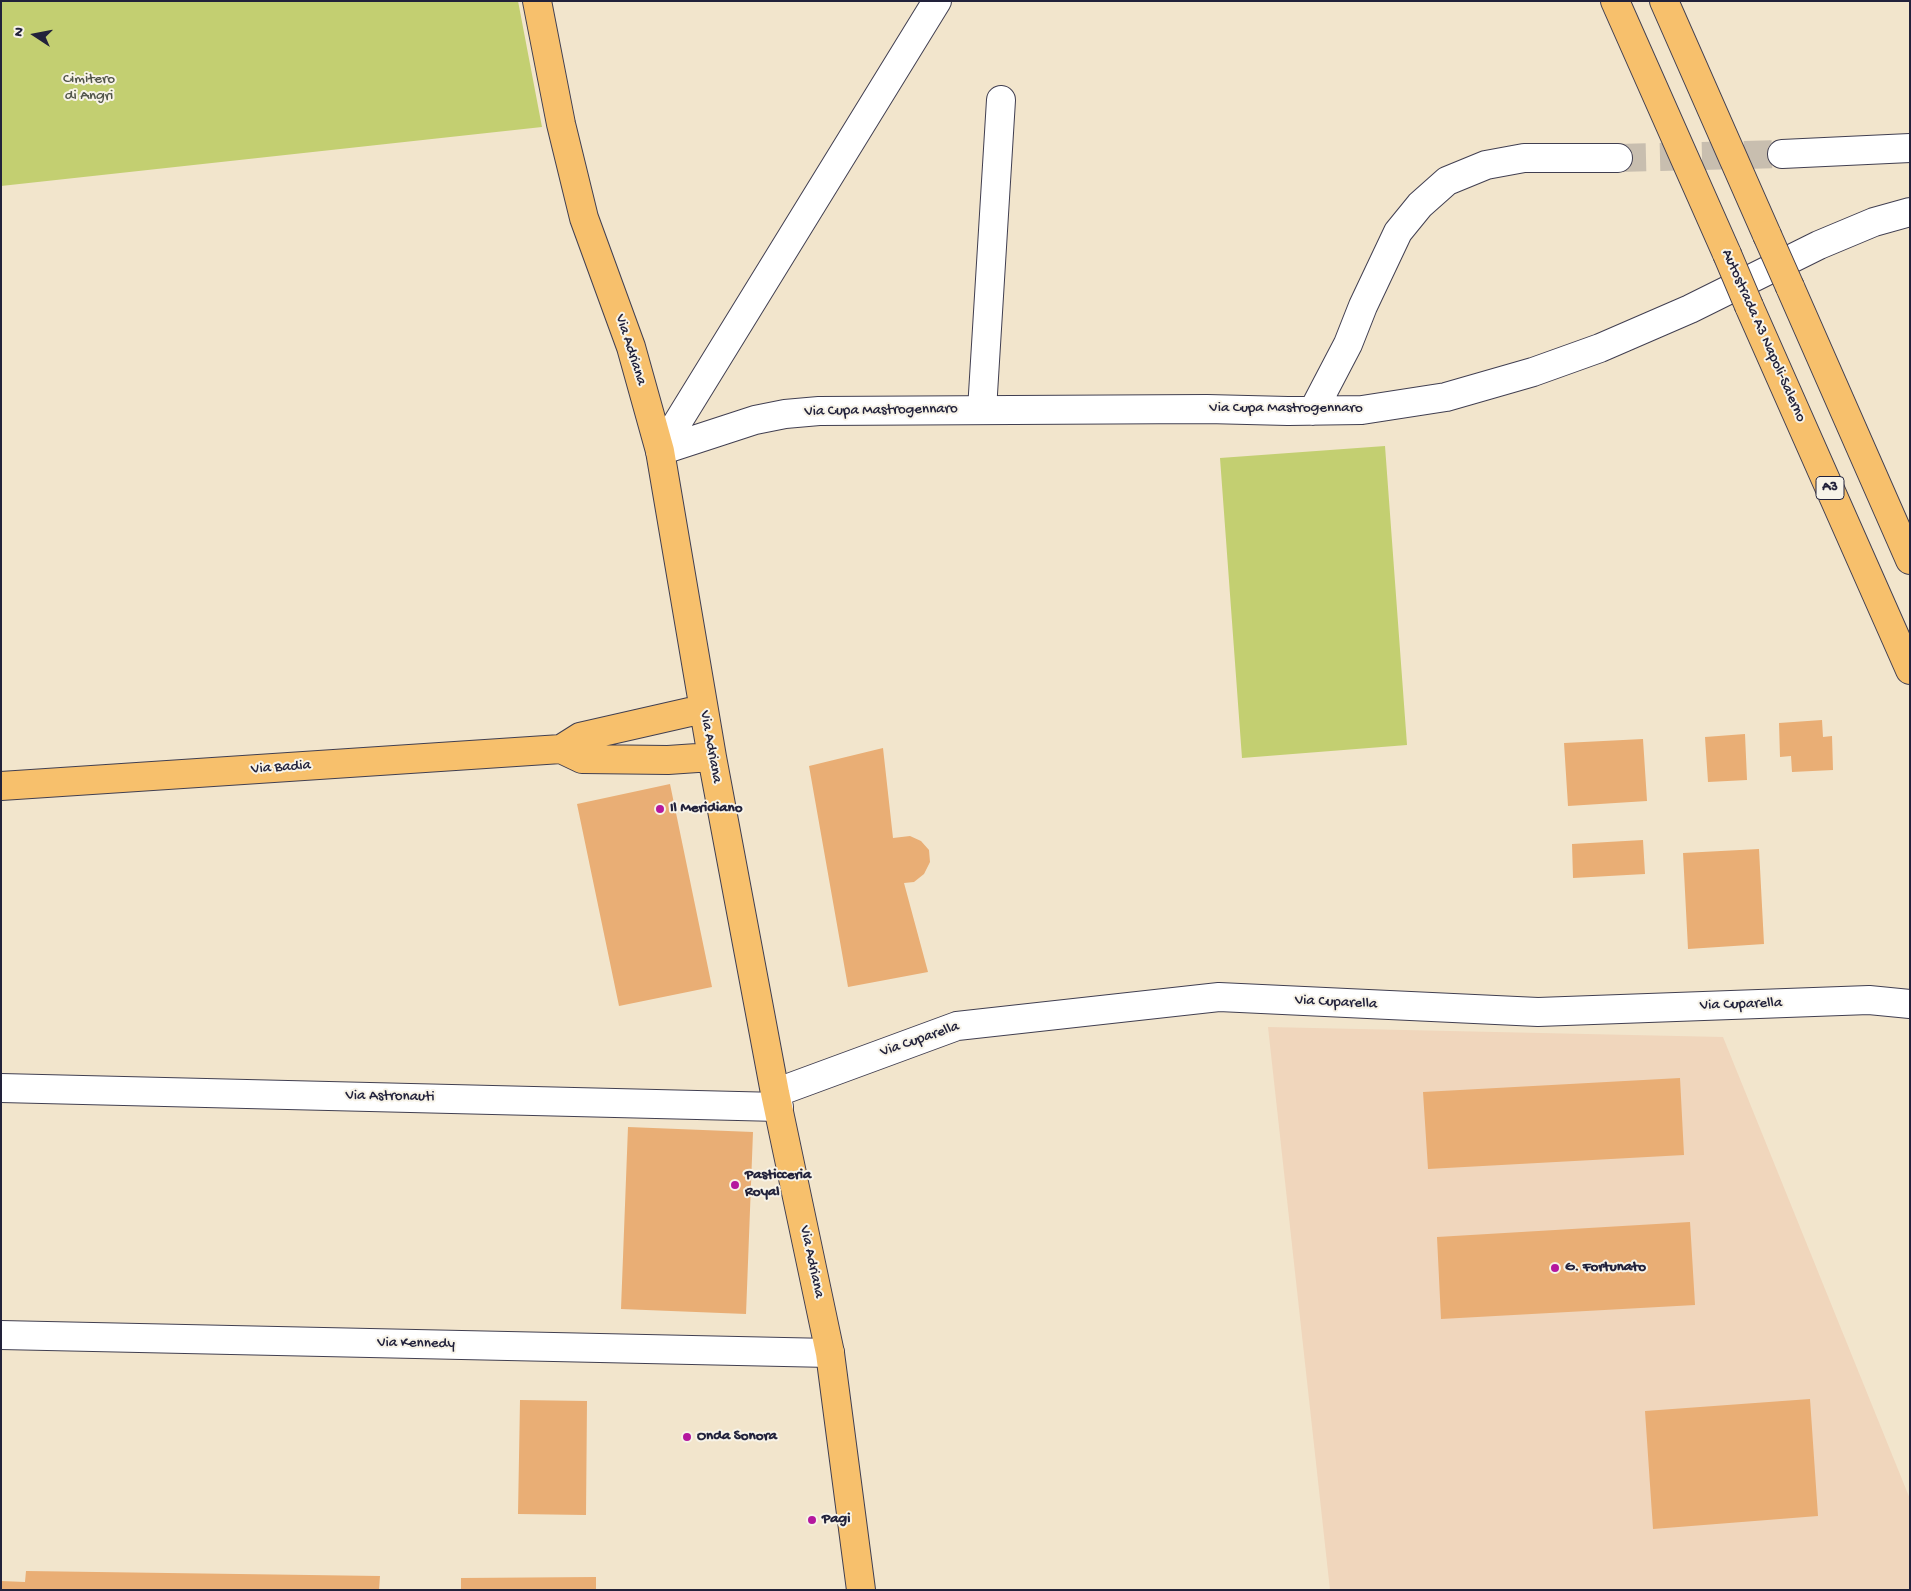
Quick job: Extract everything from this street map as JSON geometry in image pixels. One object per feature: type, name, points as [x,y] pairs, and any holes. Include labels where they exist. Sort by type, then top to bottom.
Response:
[{"type":"main road","name":"Via Adriana","points":[[537,1],[561,124],[584,218],[631,347],[660,452],[712,757],[777,1100],[830,1353],[861,1590]]},
{"type":"main road","name":"Autostrada A3 Napoli-Salerno","points":[[1615,1],[1910,670]]},
{"type":"main road","points":[[1664,1],[1910,560]]},
{"type":"main road","name":"Via Badia","points":[[1,786],[561,749],[580,737],[703,709]]},
{"type":"main road","name":"Via Badia","points":[[561,749],[582,759],[659,760],[712,757]]},
{"type":"street","points":[[660,452],[937,1]]},
{"type":"street","points":[[982,410],[1001,100]]},
{"type":"street","points":[[1782,154],[1910,148]]},
{"type":"street","points":[[1313,411],[1348,344],[1363,306],[1398,232],[1420,205],[1447,181],[1486,165],[1524,158],[1618,158]]},
{"type":"street","name":"Via Cupa Mastrogennaro","points":[[660,452],[746,423],[785,414],[819,411],[1362,410],[1446,397],[1533,372],[1600,348],[1690,309],[1828,241],[1874,222],[1910,212]]},
{"type":"street","name":"Via Cuparella","points":[[777,1100],[957,1026],[1219,997],[1538,1012],[1869,1000],[1910,1004]]},
{"type":"street","name":"Via Astronauti","points":[[1,1088],[777,1100]]},
{"type":"street","name":"Via Kennedy","points":[[1,1334],[830,1353]]},
{"type":"shaded area","name":"G. Fortunato","points":[[1268,1027],[1723,1037],[1910,1499],[1910,1590],[1330,1590]]},
{"type":"green space","name":"Cimitero di Angri","points":[[1,1],[518,1],[542,127],[1,186]]},
{"type":"green space","points":[[1385,446],[1407,745],[1242,758],[1220,458]]},
{"type":"building","points":[[1822,720],[1823,737],[1832,736],[1833,770],[1792,772],[1791,756],[1780,757],[1779,723]]},
{"type":"building","points":[[1745,734],[1747,780],[1708,782],[1705,737]]},
{"type":"building","points":[[1643,739],[1647,801],[1568,806],[1564,743]]},
{"type":"building","points":[[883,748],[893,838],[910,836],[921,841],[929,850],[930,862],[924,874],[914,882],[904,883],[928,972],[848,987],[809,766]]},
{"type":"building","points":[[670,784],[712,987],[619,1006],[577,804]]},
{"type":"building","points":[[1643,840],[1645,874],[1573,878],[1572,844]]},
{"type":"building","points":[[1759,849],[1764,944],[1688,949],[1683,853]]},
{"type":"building","points":[[1680,1078],[1684,1155],[1428,1169],[1423,1092]]},
{"type":"building","points":[[628,1127],[753,1132],[746,1314],[621,1309]]},
{"type":"building","points":[[1690,1222],[1695,1305],[1441,1319],[1437,1237]]},
{"type":"building","points":[[1810,1399],[1818,1516],[1653,1529],[1645,1411]]},
{"type":"building","points":[[520,1400],[587,1401],[586,1515],[518,1514]]},
{"type":"building","points":[[26,1571],[380,1576],[379,1590],[1,1590],[1,1581],[25,1582]]},
{"type":"building","points":[[596,1577],[596,1590],[461,1590],[461,1578]]},
{"type":"tunnel","points":[[1618,158],[1782,154]]},
{"type":"place","name":"Il Meridiano","points":[[660,809]]},
{"type":"place","name":"Pasticceria Royal","points":[[735,1185]]},
{"type":"place","name":"G. Fortunato","points":[[1555,1268]]},
{"type":"place","name":"Onda Sonora","points":[[687,1437]]},
{"type":"place","name":"Pagi","points":[[812,1520]]}]
